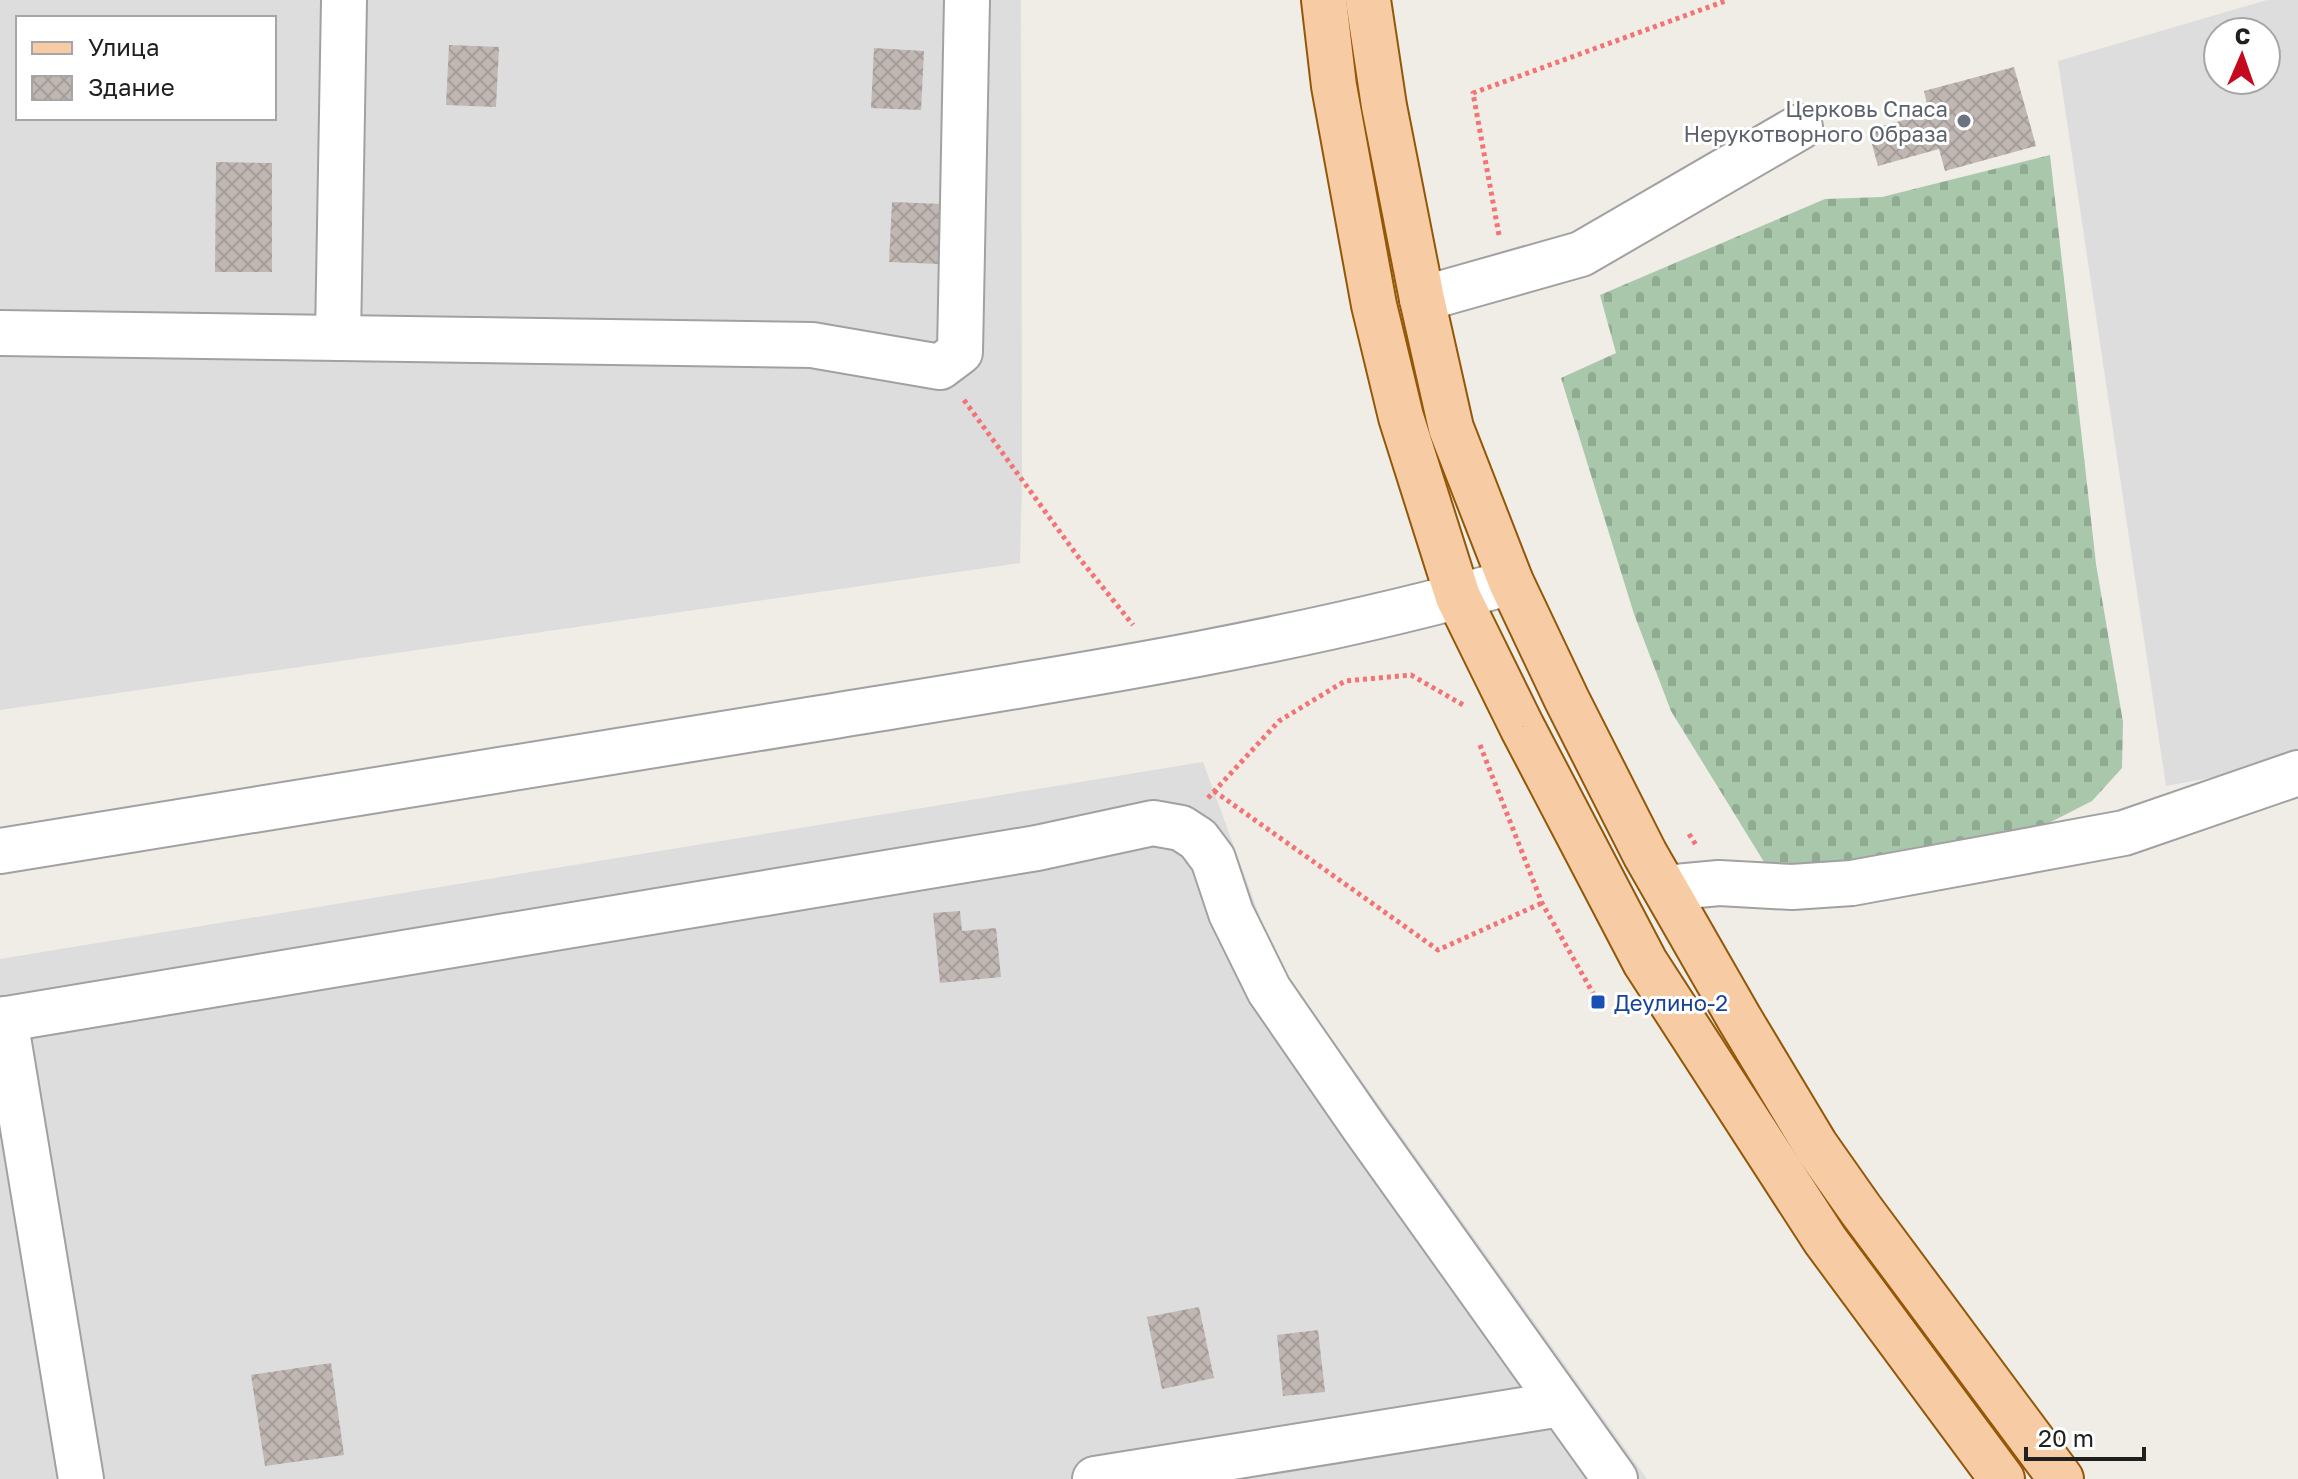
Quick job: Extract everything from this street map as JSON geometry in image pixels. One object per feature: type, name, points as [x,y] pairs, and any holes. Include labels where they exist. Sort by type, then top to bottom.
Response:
[{"type":"main road","points":[[1324,0],[1334,86],[1374,305],[1401,417],[1458,597],[1645,962],[1825,1240],[2002,1479]]},
{"type":"main road","points":[[1368,0],[1384,106],[1451,428],[1511,582],[1645,854],[1816,1146],[2061,1479]]},
{"type":"street","points":[[338,338],[344,0]]},
{"type":"street","points":[[0,333],[812,345],[940,367],[960,352],[967,0]]},
{"type":"street","points":[[1422,299],[1581,254],[1800,127]]},
{"type":"street","points":[[0,851],[1162,660],[1246,645],[1511,582]]},
{"type":"street","points":[[1665,888],[1719,883],[1792,887],[1867,880],[2124,833],[2298,773]]},
{"type":"street","points":[[81,1479],[3,1019],[1037,848],[1153,823],[1181,828],[1198,839],[1213,859],[1231,913],[1269,990],[1615,1479]]},
{"type":"street","points":[[1095,1479],[1561,1404]]},
{"type":"path","points":[[1506,275],[1473,93],[1728,0]]},
{"type":"path","points":[[940,367],[1076,554],[1162,660]]},
{"type":"path","points":[[1181,828],[1279,721],[1345,681],[1411,675],[1465,706],[1470,720]]},
{"type":"path","points":[[1476,734],[1542,903],[1598,1002]]},
{"type":"path","points":[[1214,791],[1438,950],[1542,903]]},
{"type":"shaded area","points":[[0,0],[1021,0],[1020,563],[0,710]]},
{"type":"shaded area","points":[[2267,0],[2298,0],[2298,761],[2166,786],[2058,61],[2202,19],[2202,96],[2282,96],[2282,16],[2212,16]]},
{"type":"shaded area","points":[[1203,762],[1276,961],[1647,1479],[0,1479],[0,959]]},
{"type":"green space","points":[[2050,155],[2096,564],[2123,722],[2122,768],[2092,801],[2037,829],[1814,878],[1769,870],[1671,711],[1634,614],[1561,378],[1616,353],[1600,295],[1825,199],[1882,197]]},
{"type":"building","points":[[449,45],[499,47],[496,107],[446,105]]},
{"type":"building","points":[[874,48],[924,51],[921,110],[871,108]]},
{"type":"building","name":"Церковь Спаса Нерукотворного Образа","points":[[2014,67],[2036,146],[1945,171],[1939,149],[1878,166],[1868,130],[1929,113],[1924,91]]},
{"type":"building","points":[[216,162],[272,163],[272,272],[215,272]]},
{"type":"building","points":[[892,202],[943,204],[939,264],[889,262]]},
{"type":"building","points":[[960,911],[962,931],[996,928],[1001,977],[940,983],[933,913]]},
{"type":"building","points":[[1199,1307],[1214,1378],[1162,1389],[1147,1317]]},
{"type":"building","points":[[1318,1330],[1325,1392],[1283,1396],[1277,1335]]},
{"type":"building","points":[[331,1363],[344,1455],[265,1466],[251,1375]]},
{"type":"place","name":"Церковь Спаса Нерукотворного Образа","points":[[1964,121]]},
{"type":"place","name":"Деулино-2","points":[[1598,1002]]}]
